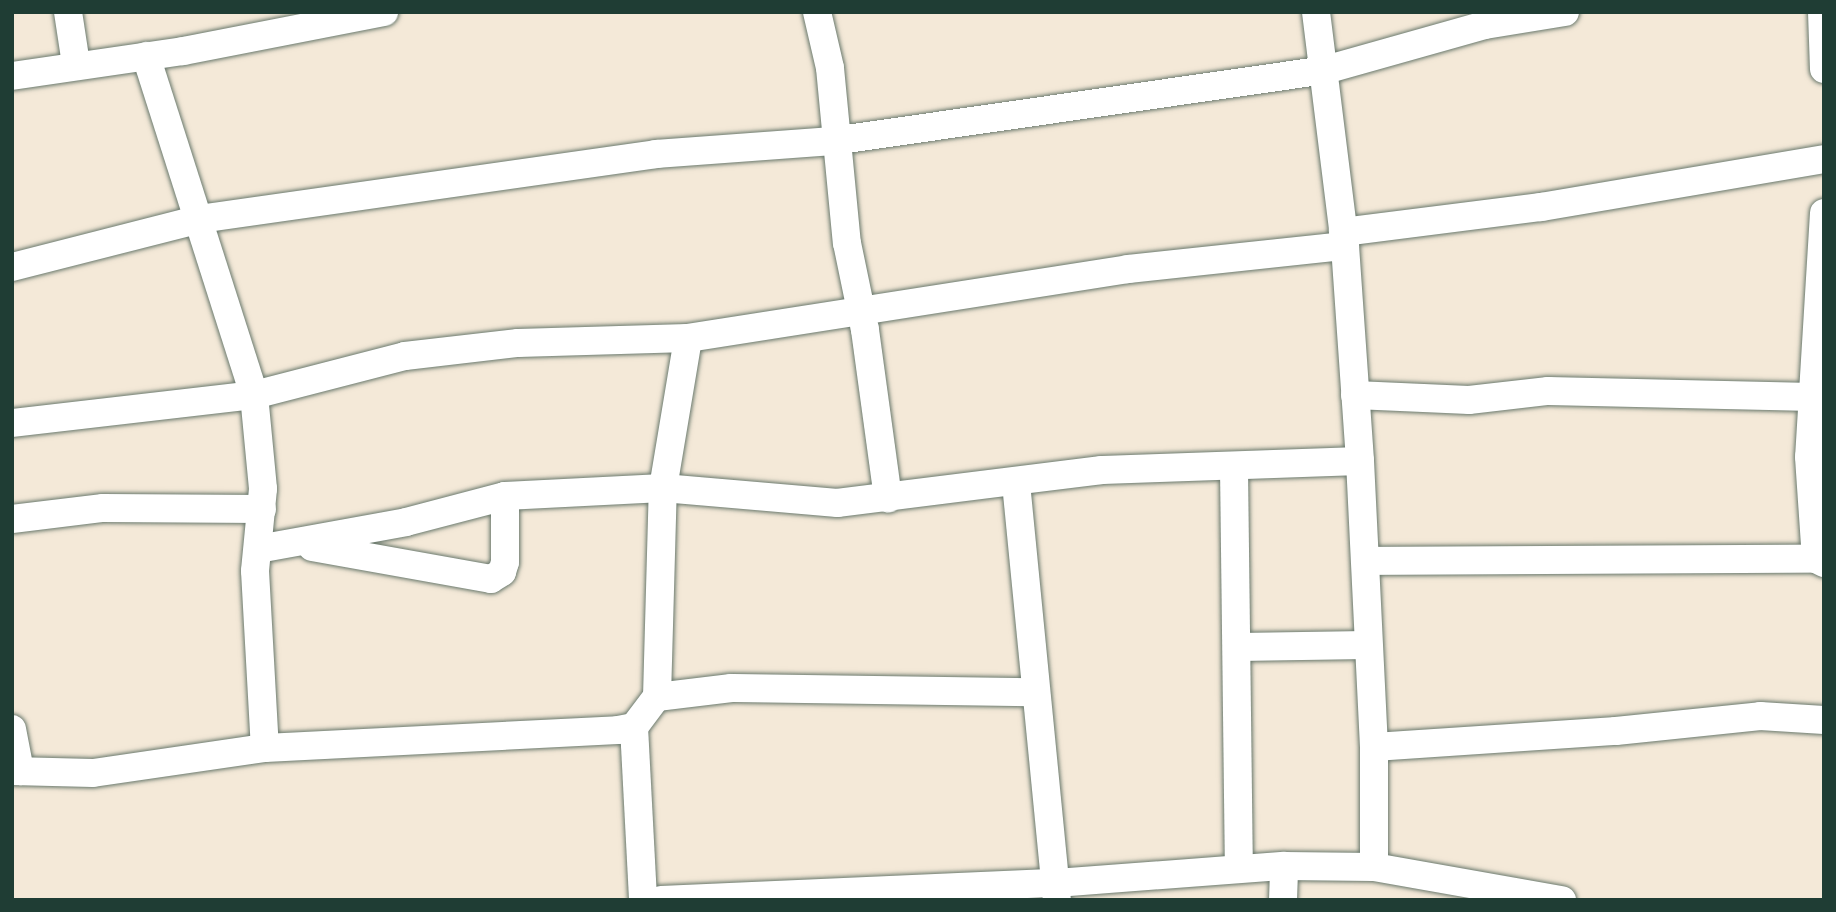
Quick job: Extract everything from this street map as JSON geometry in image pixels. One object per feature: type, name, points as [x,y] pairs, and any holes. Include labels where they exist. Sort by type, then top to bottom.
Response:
[{"type":"street","points":[[68,12],[76,64]]},
{"type":"street","points":[[12,76],[76,64],[146,56],[286,22],[384,12]]},
{"type":"street","points":[[817,12],[834,98],[834,141],[888,498]]},
{"type":"street","points":[[1316,12],[1345,239],[1366,561],[1374,747],[1374,867]]},
{"type":"street","points":[[12,267],[200,219],[656,154],[834,141],[1325,70],[1485,25],[1565,12]]},
{"type":"street","points":[[1822,12],[1824,69]]},
{"type":"street","points":[[146,56],[254,395],[262,509],[258,549],[265,747]]},
{"type":"street","points":[[12,423],[254,395],[405,356],[518,343],[688,338],[860,309],[1345,239],[1824,159]]},
{"type":"street","points":[[1366,561],[1821,560],[1809,479],[1824,213]]},
{"type":"street","points":[[643,900],[634,727],[657,697],[663,488],[688,338]]},
{"type":"street","points":[[1355,395],[1445,400],[1548,391],[1813,397]]},
{"type":"street","points":[[258,549],[406,522],[505,495],[663,488],[838,503],[1016,483],[1102,470],[1234,468],[1360,461]]},
{"type":"street","points":[[1234,468],[1239,866]]},
{"type":"street","points":[[1016,483],[1057,891]]},
{"type":"street","points":[[292,543],[491,579],[502,572],[505,562],[505,495]]},
{"type":"street","points":[[12,519],[103,508],[262,509]]},
{"type":"street","points":[[1237,647],[1368,645]]},
{"type":"street","points":[[657,697],[732,688],[1035,692]]},
{"type":"street","points":[[1374,747],[1616,731],[1738,717],[1824,720]]},
{"type":"street","points":[[12,729],[16,771],[93,773],[265,747],[634,727]]},
{"type":"street","points":[[661,900],[1057,891],[1239,866],[1284,866],[1374,867],[1493,894],[1562,900]]},
{"type":"street","points":[[1283,900],[1284,866]]}]
